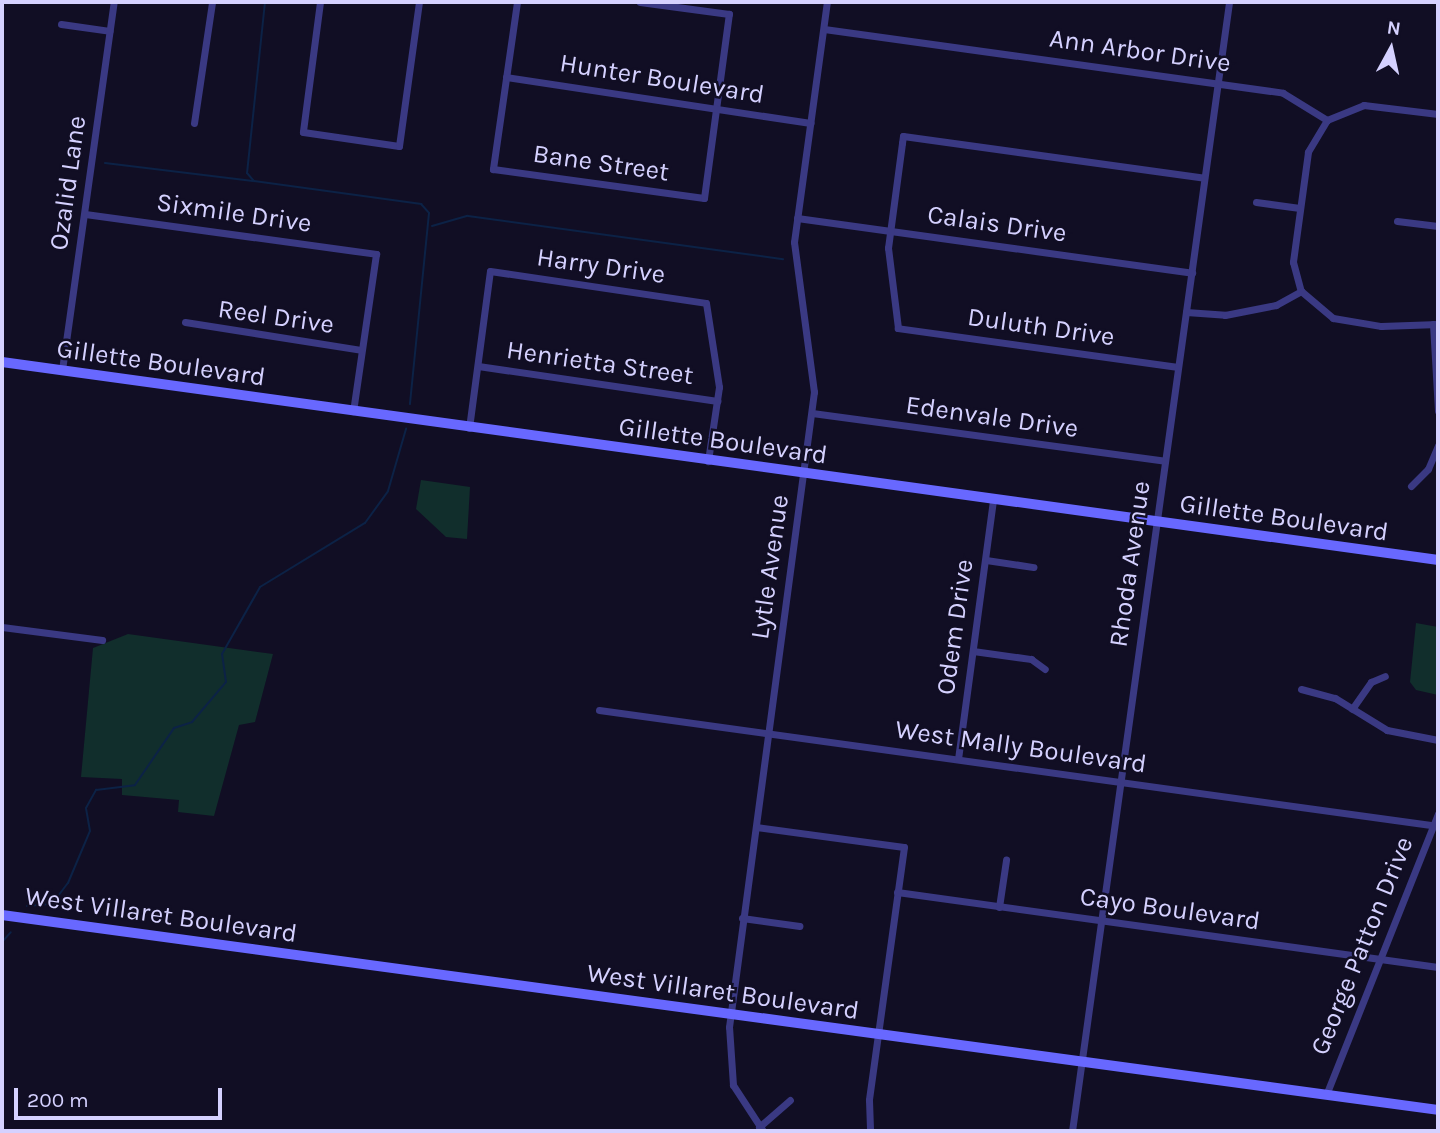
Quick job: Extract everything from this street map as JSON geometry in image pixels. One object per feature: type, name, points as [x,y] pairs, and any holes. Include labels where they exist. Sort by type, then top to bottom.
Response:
[{"type":"main road","name":"Gillette Boulevard","points":[[2,362],[993,501],[1438,560]]},
{"type":"main road","name":"West Villaret Boulevard","points":[[2,915],[1438,1110]]},
{"type":"street","name":"Ozalid Lane","points":[[62,370],[114,2]]},
{"type":"street","points":[[194,123],[212,2]]},
{"type":"street","points":[[320,2],[303,132],[399,146],[419,2]]},
{"type":"street","points":[[506,77],[517,2]]},
{"type":"street","points":[[640,2],[729,14],[717,105]]},
{"type":"street","name":"Lytle Avenue","points":[[761,1129],[731,1077],[730,1013],[812,413],[814,377],[794,254],[827,2]]},
{"type":"street","name":"Rhoda Avenue","points":[[1072,1131],[1229,2]]},
{"type":"street","points":[[61,24],[110,31]]},
{"type":"street","name":"Ann Arbor Drive","points":[[824,29],[1296,96],[1327,120]]},
{"type":"street","name":"Hunter Boulevard","points":[[506,77],[717,105],[810,123]]},
{"type":"street","name":"Bane Street","points":[[506,77],[493,169],[704,198],[717,105]]},
{"type":"street","points":[[1438,114],[1364,105],[1327,120],[1308,152],[1293,262],[1301,291],[1339,320],[1436,324],[1438,411]]},
{"type":"street","points":[[890,230],[903,136],[1205,178]]},
{"type":"street","points":[[1256,202],[1300,208]]},
{"type":"street","name":"Sixmile Drive","points":[[85,214],[376,254],[361,350]]},
{"type":"street","name":"Calais Drive","points":[[797,218],[1192,273]]},
{"type":"street","points":[[1397,221],[1438,226]]},
{"type":"street","name":"Duluth Drive","points":[[890,230],[898,328],[1178,367]]},
{"type":"street","name":"Harry Drive","points":[[478,366],[490,271],[706,303],[717,401]]},
{"type":"street","points":[[1186,312],[1225,315],[1276,305],[1301,291]]},
{"type":"street","name":"Reel Drive","points":[[185,322],[361,350]]},
{"type":"street","points":[[353,411],[361,350]]},
{"type":"street","points":[[469,428],[478,366]]},
{"type":"street","name":"Henrietta Street","points":[[478,366],[717,401]]},
{"type":"street","points":[[708,461],[717,401]]},
{"type":"street","name":"Edenvale Drive","points":[[812,413],[1166,461]]},
{"type":"street","points":[[1411,486],[1428,470],[1438,445]]},
{"type":"street","name":"Odem Drive","points":[[958,759],[993,501]]},
{"type":"street","points":[[986,560],[1033,567]]},
{"type":"street","points":[[2,627],[103,640]]},
{"type":"street","points":[[973,651],[1031,659],[1045,669]]},
{"type":"street","points":[[1352,709],[1371,682],[1385,676]]},
{"type":"street","points":[[1301,689],[1328,694],[1387,730],[1438,740]]},
{"type":"street","name":"West Mally Boulevard","points":[[599,710],[1436,825]]},
{"type":"street","name":"George Patton Drive","points":[[1326,1095],[1379,958],[1436,825],[1438,813]]},
{"type":"street","points":[[756,827],[904,847],[878,1034],[870,1131]]},
{"type":"street","points":[[999,907],[1006,860]]},
{"type":"street","name":"Cayo Boulevard","points":[[897,892],[1438,967]]},
{"type":"street","points":[[742,918],[799,926]]},
{"type":"street","points":[[761,1129],[790,1100]]},
{"type":"green space","points":[[421,480],[470,487],[467,539],[446,537],[416,509]]},
{"type":"green space","points":[[1416,623],[1438,627],[1438,695],[1416,690],[1410,682]]},
{"type":"green space","points":[[128,634],[273,654],[255,722],[239,725],[214,816],[178,812],[179,800],[122,795],[122,779],[81,777],[93,648]]},
{"type":"waterway","points":[[265,2],[247,173],[254,181],[421,204],[429,213],[410,404]]},
{"type":"waterway","points":[[105,163],[253,181]]},
{"type":"waterway","points":[[432,226],[468,216],[783,259]]},
{"type":"waterway","points":[[27,906],[52,904],[68,883],[90,831],[86,808],[96,790],[135,785],[174,728],[192,722],[226,682],[222,654],[260,587],[365,523],[388,491],[406,429]]},
{"type":"waterway","points":[[2,942],[11,932]]}]
